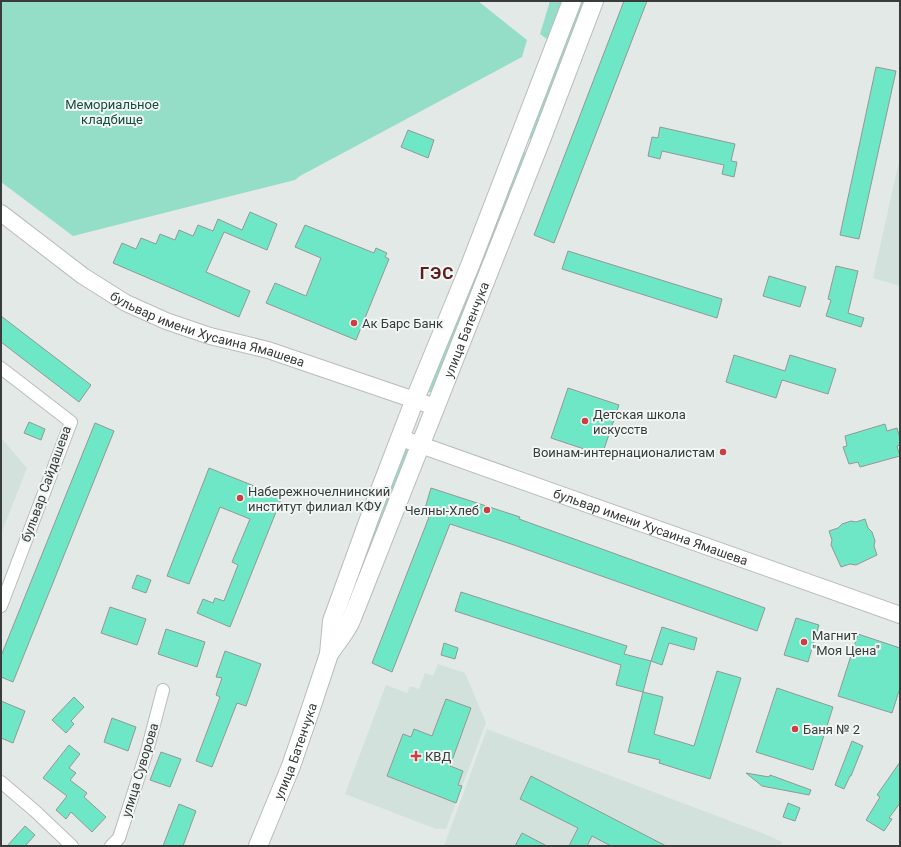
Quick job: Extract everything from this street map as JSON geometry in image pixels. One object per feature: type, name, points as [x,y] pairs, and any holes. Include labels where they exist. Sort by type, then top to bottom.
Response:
[{"type":"main road","name":"улица Батенчука","points":[[258,846],[291,766],[329,654],[332,621],[372,511],[415,399],[471,263],[572,1]]},
{"type":"main road","name":"улица Батенчука","points":[[329,654],[348,629],[594,1]]},
{"type":"main road","points":[[522,132],[525,142],[530,146],[535,146],[540,140]]},
{"type":"street","name":"бульвар имени Хусаина Ямашева","points":[[1,213],[83,276],[126,303],[158,318],[210,336],[268,350],[435,407]]},
{"type":"street","name":"бульвар Сайдашева","points":[[1,368],[71,422],[1,606]]},
{"type":"street","name":"бульвар имени Хусаина Ямашева","points":[[401,438],[900,615]]},
{"type":"street","name":"улица Суворова","points":[[111,846],[119,838],[147,751],[163,690]]},
{"type":"street","points":[[1,782],[35,811],[72,846]]},
{"type":"shaded area","points":[[900,157],[900,286],[873,278]]},
{"type":"shaded area","points":[[1,438],[27,468],[1,534]]},
{"type":"shaded area","name":"КВД","points":[[438,664],[465,673],[486,723],[446,829],[436,829],[345,794],[386,685],[407,693],[410,686],[419,689],[425,673],[433,676]]},
{"type":"shaded area","points":[[487,729],[767,835],[782,842],[781,846],[444,846]]},
{"type":"green space","name":"Мемориальное кладбище","points":[[1,1],[478,1],[527,40],[522,57],[295,180],[73,236],[1,182]]},
{"type":"green space","points":[[550,1],[567,1],[551,42],[540,34]]},
{"type":"green space","points":[[581,1],[585,1],[534,137],[531,139],[529,138],[529,135]]},
{"type":"green space","points":[[523,151],[526,153],[433,392],[429,392],[429,391]]},
{"type":"green space","points":[[405,449],[408,450],[341,625],[337,623]]},
{"type":"building","points":[[624,1],[647,1],[554,243],[534,235]]},
{"type":"building","points":[[876,67],[896,71],[859,239],[840,235]]},
{"type":"building","points":[[660,127],[735,144],[731,161],[737,162],[734,177],[722,174],[724,165],[662,151],[660,159],[648,156],[652,137],[658,138]]},
{"type":"building","points":[[408,130],[434,140],[428,158],[401,147]]},
{"type":"building","points":[[250,212],[277,224],[267,250],[224,232],[206,272],[250,291],[239,317],[113,263],[122,243],[136,249],[141,238],[156,244],[160,234],[175,240],[179,230],[193,236],[198,225],[213,231],[218,219],[242,230]]},
{"type":"building","points":[[305,225],[374,253],[376,248],[387,253],[385,257],[389,259],[356,340],[266,303],[275,283],[306,296],[321,258],[295,247]]},
{"type":"building","points":[[568,251],[722,299],[717,318],[562,269]]},
{"type":"building","points":[[836,266],[858,271],[848,313],[864,318],[861,327],[826,316],[831,300],[828,299]]},
{"type":"building","points":[[769,276],[806,287],[800,307],[763,296]]},
{"type":"building","points":[[1,316],[91,385],[79,402],[1,342]]},
{"type":"building","points":[[734,355],[785,371],[790,355],[836,369],[828,394],[782,380],[776,398],[726,382]]},
{"type":"building","name":"Детская школа искусств","points":[[568,388],[619,405],[602,455],[551,438]]},
{"type":"building","points":[[29,422],[45,429],[41,440],[24,433]]},
{"type":"building","points":[[95,423],[114,431],[13,682],[1,677],[1,656]]},
{"type":"building","points":[[885,424],[887,431],[897,428],[900,438],[900,445],[897,446],[900,456],[860,467],[858,462],[849,464],[843,447],[847,446],[845,436]]},
{"type":"building","points":[[209,468],[282,497],[230,627],[197,613],[203,599],[213,603],[215,598],[224,601],[238,565],[232,562],[250,519],[220,507],[189,584],[167,576]]},
{"type":"building","points":[[431,488],[520,517],[519,519],[765,608],[757,631],[450,524],[392,672],[372,663],[429,517],[423,515]]},
{"type":"building","points":[[865,519],[875,541],[874,546],[877,555],[856,565],[850,564],[841,567],[831,545],[832,540],[829,531],[851,521],[856,522]]},
{"type":"building","points":[[137,575],[151,580],[146,593],[132,588]]},
{"type":"building","points":[[461,592],[627,646],[624,654],[651,661],[643,692],[616,685],[621,665],[455,611]]},
{"type":"building","points":[[110,607],[146,619],[137,645],[101,633]]},
{"type":"building","points":[[796,618],[819,625],[808,662],[784,655]]},
{"type":"building","points":[[662,627],[697,638],[694,650],[669,643],[662,665],[651,661]]},
{"type":"building","points":[[166,629],[205,642],[197,667],[158,654]]},
{"type":"building","points":[[858,634],[900,648],[900,688],[892,713],[838,696]]},
{"type":"building","points":[[444,643],[458,648],[455,659],[441,655]]},
{"type":"building","points":[[225,651],[261,664],[246,706],[237,703],[212,767],[196,761],[220,697],[216,695],[222,678],[216,677]]},
{"type":"building","points":[[717,671],[741,678],[710,779],[659,763],[660,760],[628,752],[643,692],[663,697],[654,734],[694,746]]},
{"type":"building","name":"Баня № 2","points":[[777,688],[833,707],[813,770],[756,752]]},
{"type":"building","points":[[74,697],[84,707],[71,721],[74,724],[66,733],[52,720]]},
{"type":"building","points":[[446,699],[471,708],[450,766],[463,771],[458,785],[462,786],[456,803],[387,776],[403,734],[411,737],[414,729],[432,736]]},
{"type":"building","points":[[1,701],[25,711],[13,743],[1,738]]},
{"type":"building","points":[[112,718],[136,727],[128,751],[104,742]]},
{"type":"building","points":[[852,741],[863,746],[844,789],[835,785]]},
{"type":"building","points":[[69,745],[80,754],[69,768],[76,773],[70,780],[87,793],[84,797],[106,817],[92,832],[71,812],[66,819],[56,810],[67,796],[43,778]]},
{"type":"building","points":[[161,752],[181,759],[170,787],[150,780]]},
{"type":"building","points":[[900,762],[900,803],[889,818],[892,819],[884,831],[866,820],[880,797],[877,795]]},
{"type":"building","points":[[746,773],[769,777],[770,775],[811,790],[809,795],[762,786]]},
{"type":"building","points":[[531,776],[666,846],[611,846],[592,836],[587,846],[569,846],[578,828],[520,799]]},
{"type":"building","points":[[788,803],[800,808],[795,821],[783,817]]},
{"type":"building","points":[[179,804],[196,811],[183,846],[163,846]]},
{"type":"building","points":[[25,826],[35,835],[25,846],[7,846]]},
{"type":"building","points":[[522,833],[547,846],[515,846]]},
{"type":"place","name":"Ак Барс Банк","points":[[354,323]]},
{"type":"place","name":"Детская школа искусств","points":[[585,421]]},
{"type":"place","name":"Воинам-интернационалистам","points":[[723,452]]},
{"type":"place","name":"Набережночелнинский институт филиал КФУ","points":[[240,498]]},
{"type":"place","name":"Челны-Хлеб","points":[[487,510]]},
{"type":"place","name":"Магнит \"Моя Цена\"","points":[[804,642]]},
{"type":"place","name":"Баня № 2","points":[[795,729]]},
{"type":"place","name":"КВД","points":[[416,756]]},
{"type":"district","name":"ГЭС","points":[[437,273]]}]
